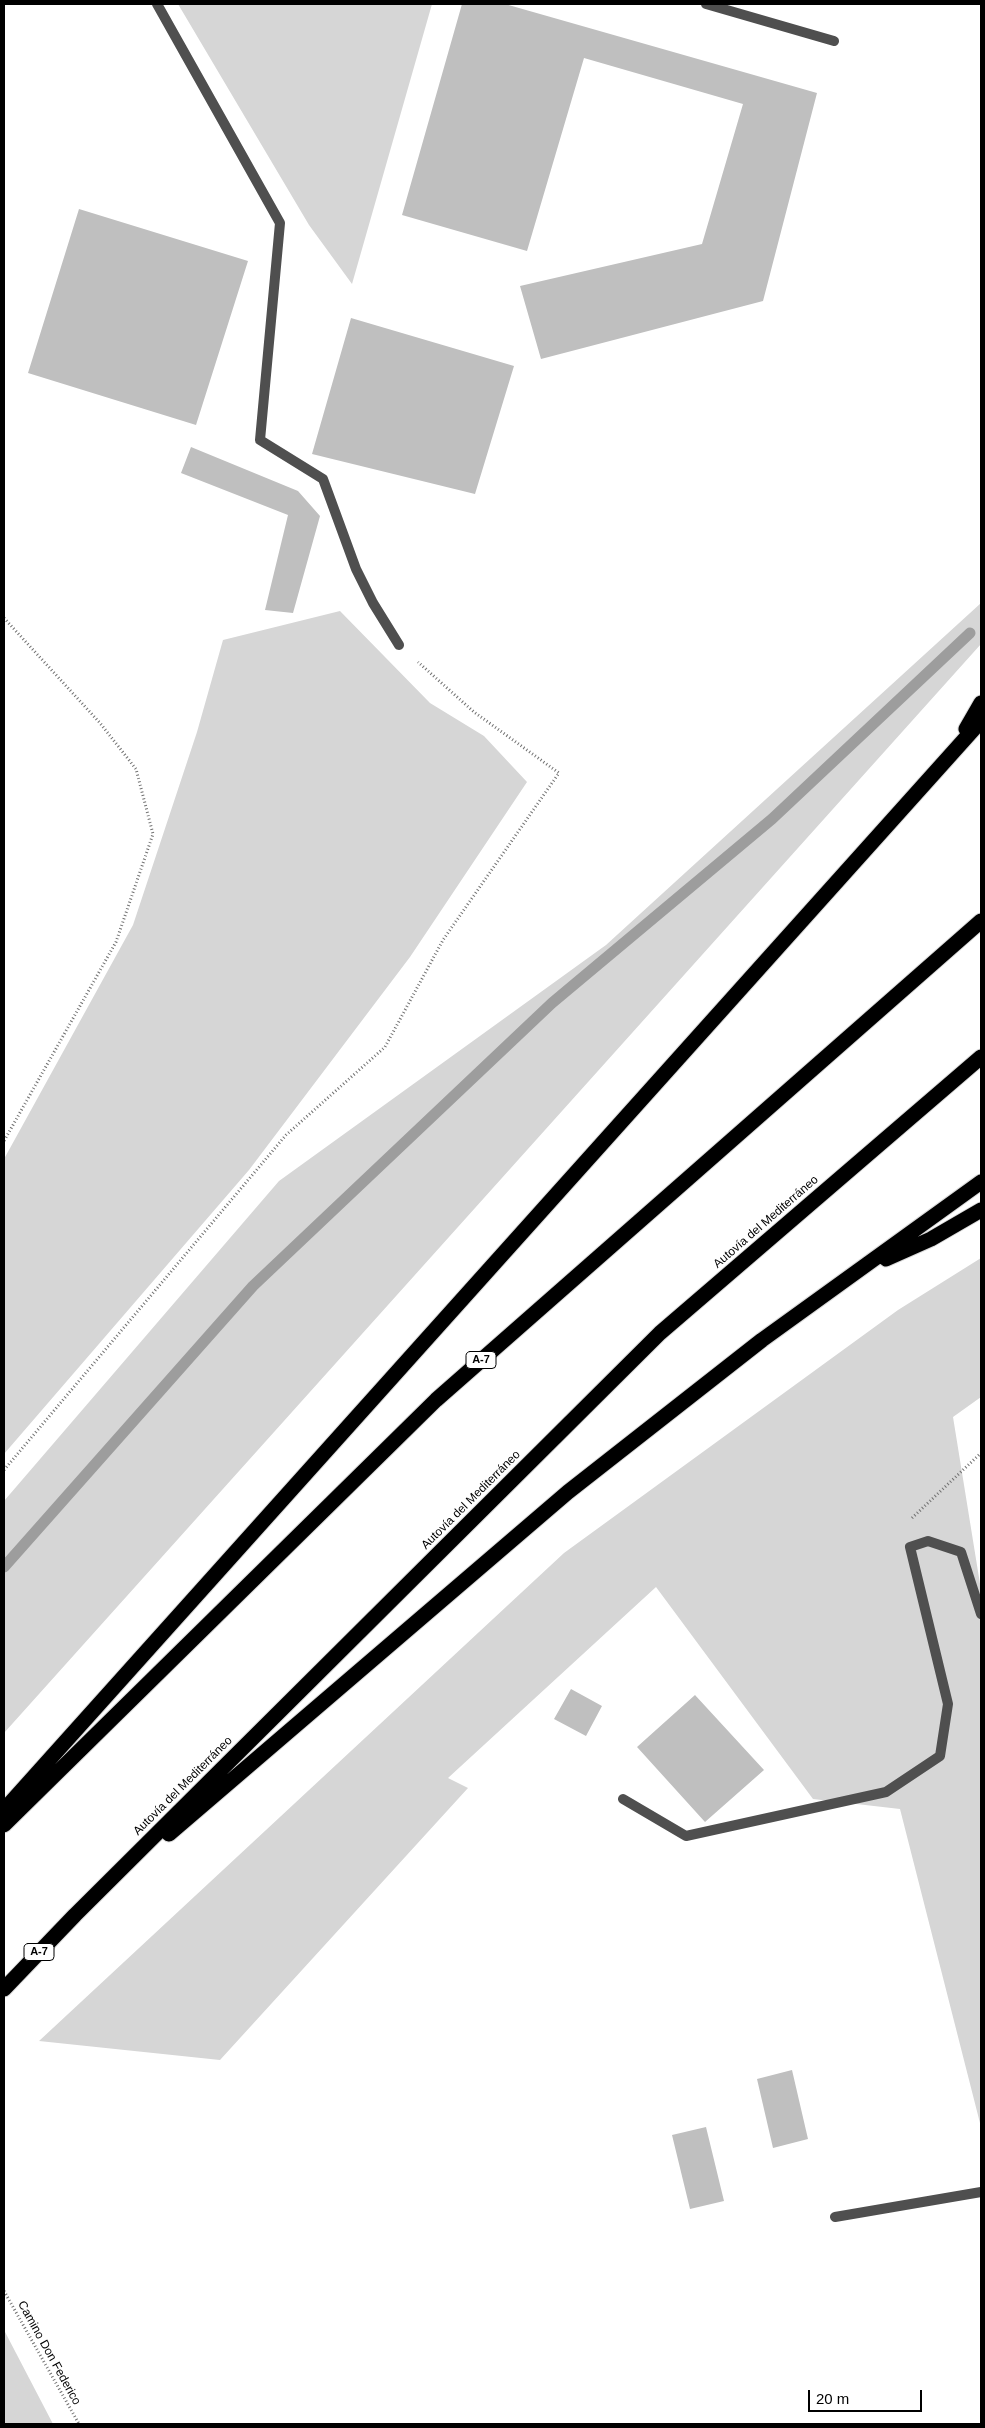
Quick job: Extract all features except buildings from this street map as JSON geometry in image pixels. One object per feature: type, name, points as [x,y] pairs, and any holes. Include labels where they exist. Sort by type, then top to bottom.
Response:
[{"type":"highway","points":[[954,750],[981,703]]},
{"type":"highway","points":[[4,1810],[981,721]]},
{"type":"highway","name":"A-7","points":[[4,1825],[436,1400],[981,921]]},
{"type":"highway","name":"Autovía del Mediterráneo","points":[[4,1989],[75,1915],[660,1333],[981,1057]]},
{"type":"highway","points":[[75,1915],[568,1492],[762,1340],[981,1182]]},
{"type":"highway","points":[[859,1270],[931,1239],[981,1210]]},
{"type":"street","points":[[156,4],[280,223],[260,440],[323,479],[356,569],[373,603],[399,645]]},
{"type":"street","points":[[706,4],[834,41]]},
{"type":"street","points":[[623,1799],[686,1836],[886,1792],[940,1756],[948,1704],[910,1547],[928,1541],[962,1552],[981,1614]]},
{"type":"street","points":[[836,2217],[981,2192]]},
{"type":"path","points":[[4,618],[100,723],[136,768],[153,834],[116,942],[4,1141]]},
{"type":"path","points":[[4,1470],[286,1135],[385,1047],[443,940],[559,773],[474,712],[399,645]]},
{"type":"path","points":[[910,1547],[904,1525],[981,1453]]},
{"type":"path","name":"Camino Don Federico","points":[[4,2291],[79,2424]]},
{"type":"shaded area","points":[[178,4],[432,4],[352,284],[309,225]]},
{"type":"shaded area","points":[[981,603],[981,644],[4,1733],[4,1501],[279,1181],[606,945]]},
{"type":"shaded area","points":[[340,611],[430,703],[484,736],[527,782],[410,957],[249,1170],[4,1454],[4,1159],[133,925],[197,732],[223,640]]},
{"type":"shaded area","points":[[981,1258],[981,1397],[953,1417],[981,1590],[981,2127],[900,1809],[813,1799],[656,1587],[448,1778],[468,1788],[220,2060],[39,2041],[564,1553],[898,1310]]},
{"type":"shaded area","points":[[4,2330],[53,2424],[4,2424]]},
{"type":"waterway","points":[[4,1567],[253,1286],[552,1003],[772,819],[970,633]]}]
